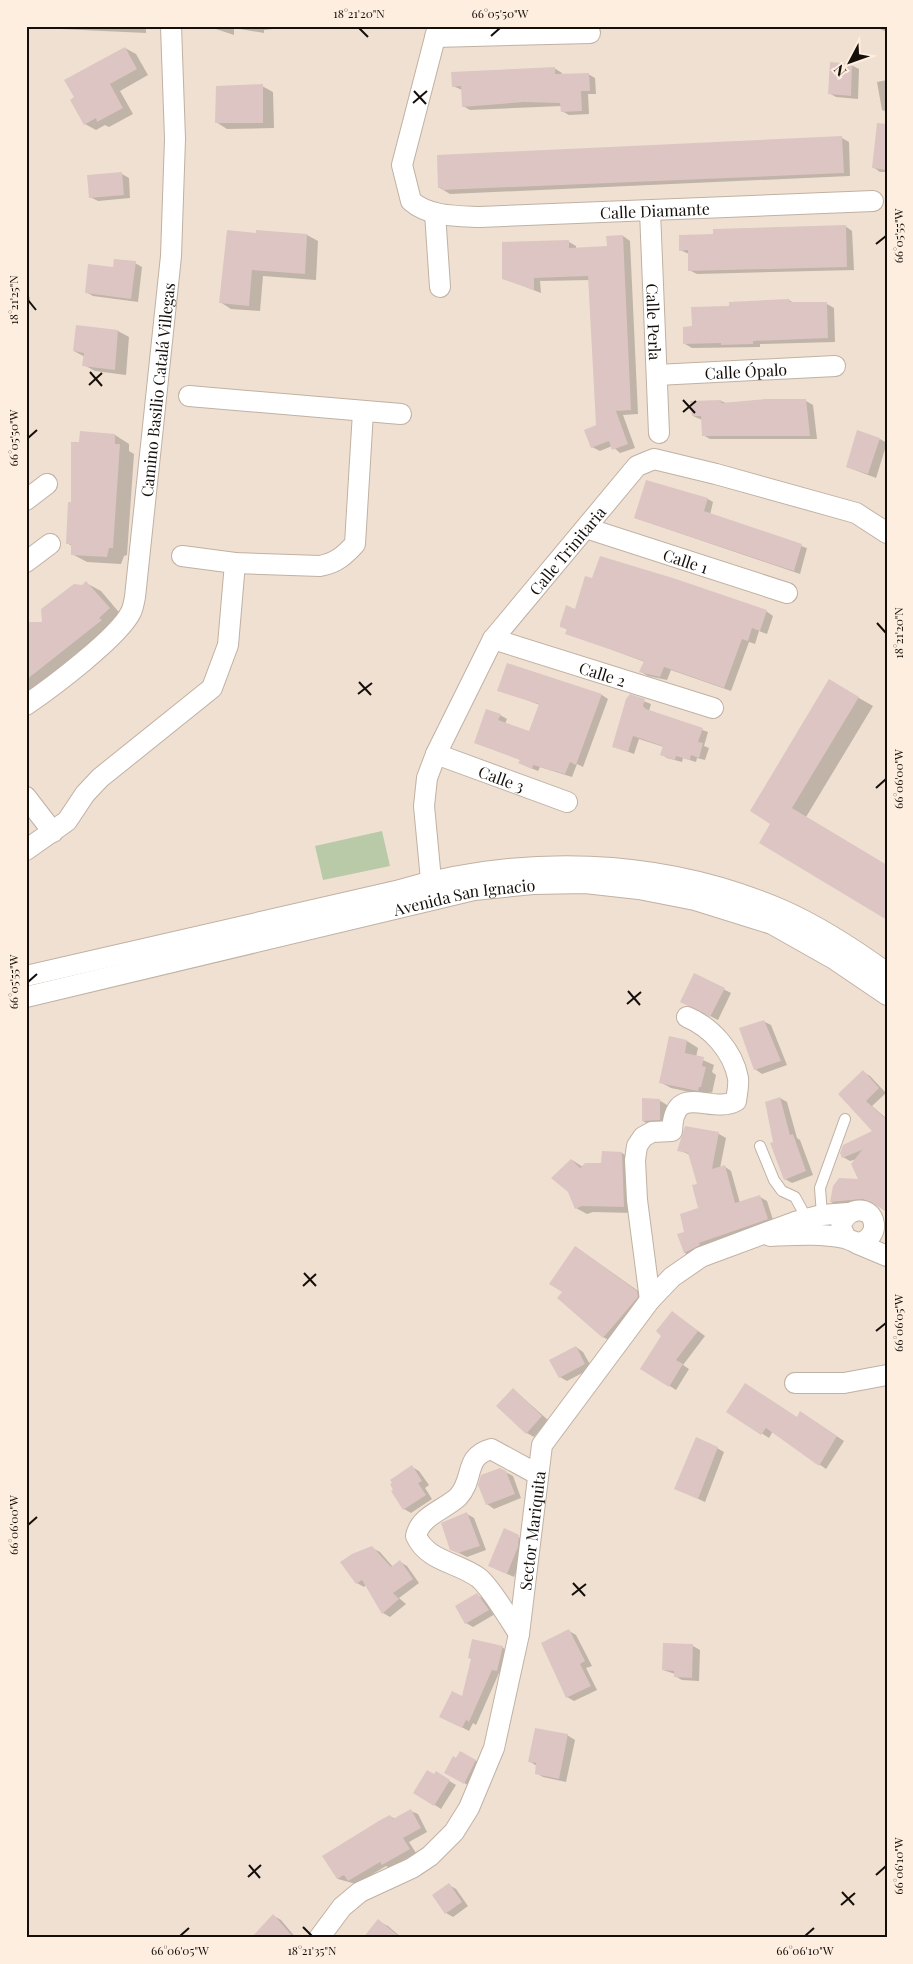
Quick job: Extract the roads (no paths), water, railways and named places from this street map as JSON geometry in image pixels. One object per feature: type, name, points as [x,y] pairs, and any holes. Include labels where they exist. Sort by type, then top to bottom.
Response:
[{"type":"street","name":"Camino Basilio Catalá Villegas","points":[[26,705],[43,694],[120,629],[132,612],[171,256],[175,139],[171,26]]},
{"type":"street","points":[[440,287],[429,211],[411,201],[402,165],[436,32],[590,33]]},
{"type":"street","name":"Calle Diamante","points":[[429,211],[480,217],[873,201]]},
{"type":"street","name":"Calle Perla","points":[[650,211],[659,433]]},
{"type":"street","name":"Calle Ópalo","points":[[657,375],[835,366]]},
{"type":"street","points":[[189,396],[401,414]]},
{"type":"street","points":[[182,556],[235,563],[320,566],[333,564],[355,544],[363,412]]},
{"type":"street","name":"Calle Trinitaria","points":[[431,880],[424,806],[427,778],[436,754],[493,639],[637,466],[654,459],[856,513],[887,533]]},
{"type":"street","points":[[26,500],[48,484]]},
{"type":"street","name":"Calle 1","points":[[586,528],[787,593]]},
{"type":"street","points":[[26,562],[50,544]]},
{"type":"street","points":[[30,841],[53,832],[67,821],[85,794],[100,778],[212,688],[228,645],[235,563]]},
{"type":"street","name":"Calle 2","points":[[493,639],[714,708]]},
{"type":"street","name":"Calle 3","points":[[436,754],[568,802]]},
{"type":"street","points":[[26,797],[53,832]]},
{"type":"street","name":"Avenida San Ignacio","points":[[26,976],[396,891],[431,880],[539,866],[591,866],[645,870],[704,882],[780,909],[830,936],[887,973]]},
{"type":"street","name":"Avenida San Ignacio","points":[[26,997],[474,890],[533,884],[585,882],[639,889],[695,900],[772,924],[834,959],[887,995]]},
{"type":"street","points":[[650,1300],[636,1181],[638,1146],[643,1137],[652,1132],[672,1131],[675,1112],[679,1105],[685,1102],[729,1105],[736,1101],[738,1087],[738,1077],[732,1061],[720,1042],[699,1022],[687,1017]]},
{"type":"street","name":"Sector Mariquita","points":[[319,1938],[342,1907],[360,1892],[412,1868],[430,1856],[454,1832],[469,1808],[494,1748],[519,1634],[542,1445],[650,1300],[672,1277],[701,1257],[815,1217],[859,1210],[869,1231]]},
{"type":"street","points":[[756,1237],[869,1231],[887,1256]]},
{"type":"street","points":[[795,1383],[844,1383],[887,1374]]},
{"type":"street","points":[[519,1634],[479,1578],[436,1557],[426,1549],[416,1536],[417,1529],[426,1520],[457,1498],[465,1488],[474,1457],[480,1452],[491,1449],[537,1474]]},
{"type":"lane","points":[[815,1217],[820,1188],[845,1119]]},
{"type":"lane","points":[[760,1146],[774,1180],[782,1191],[795,1197],[815,1217]]}]
